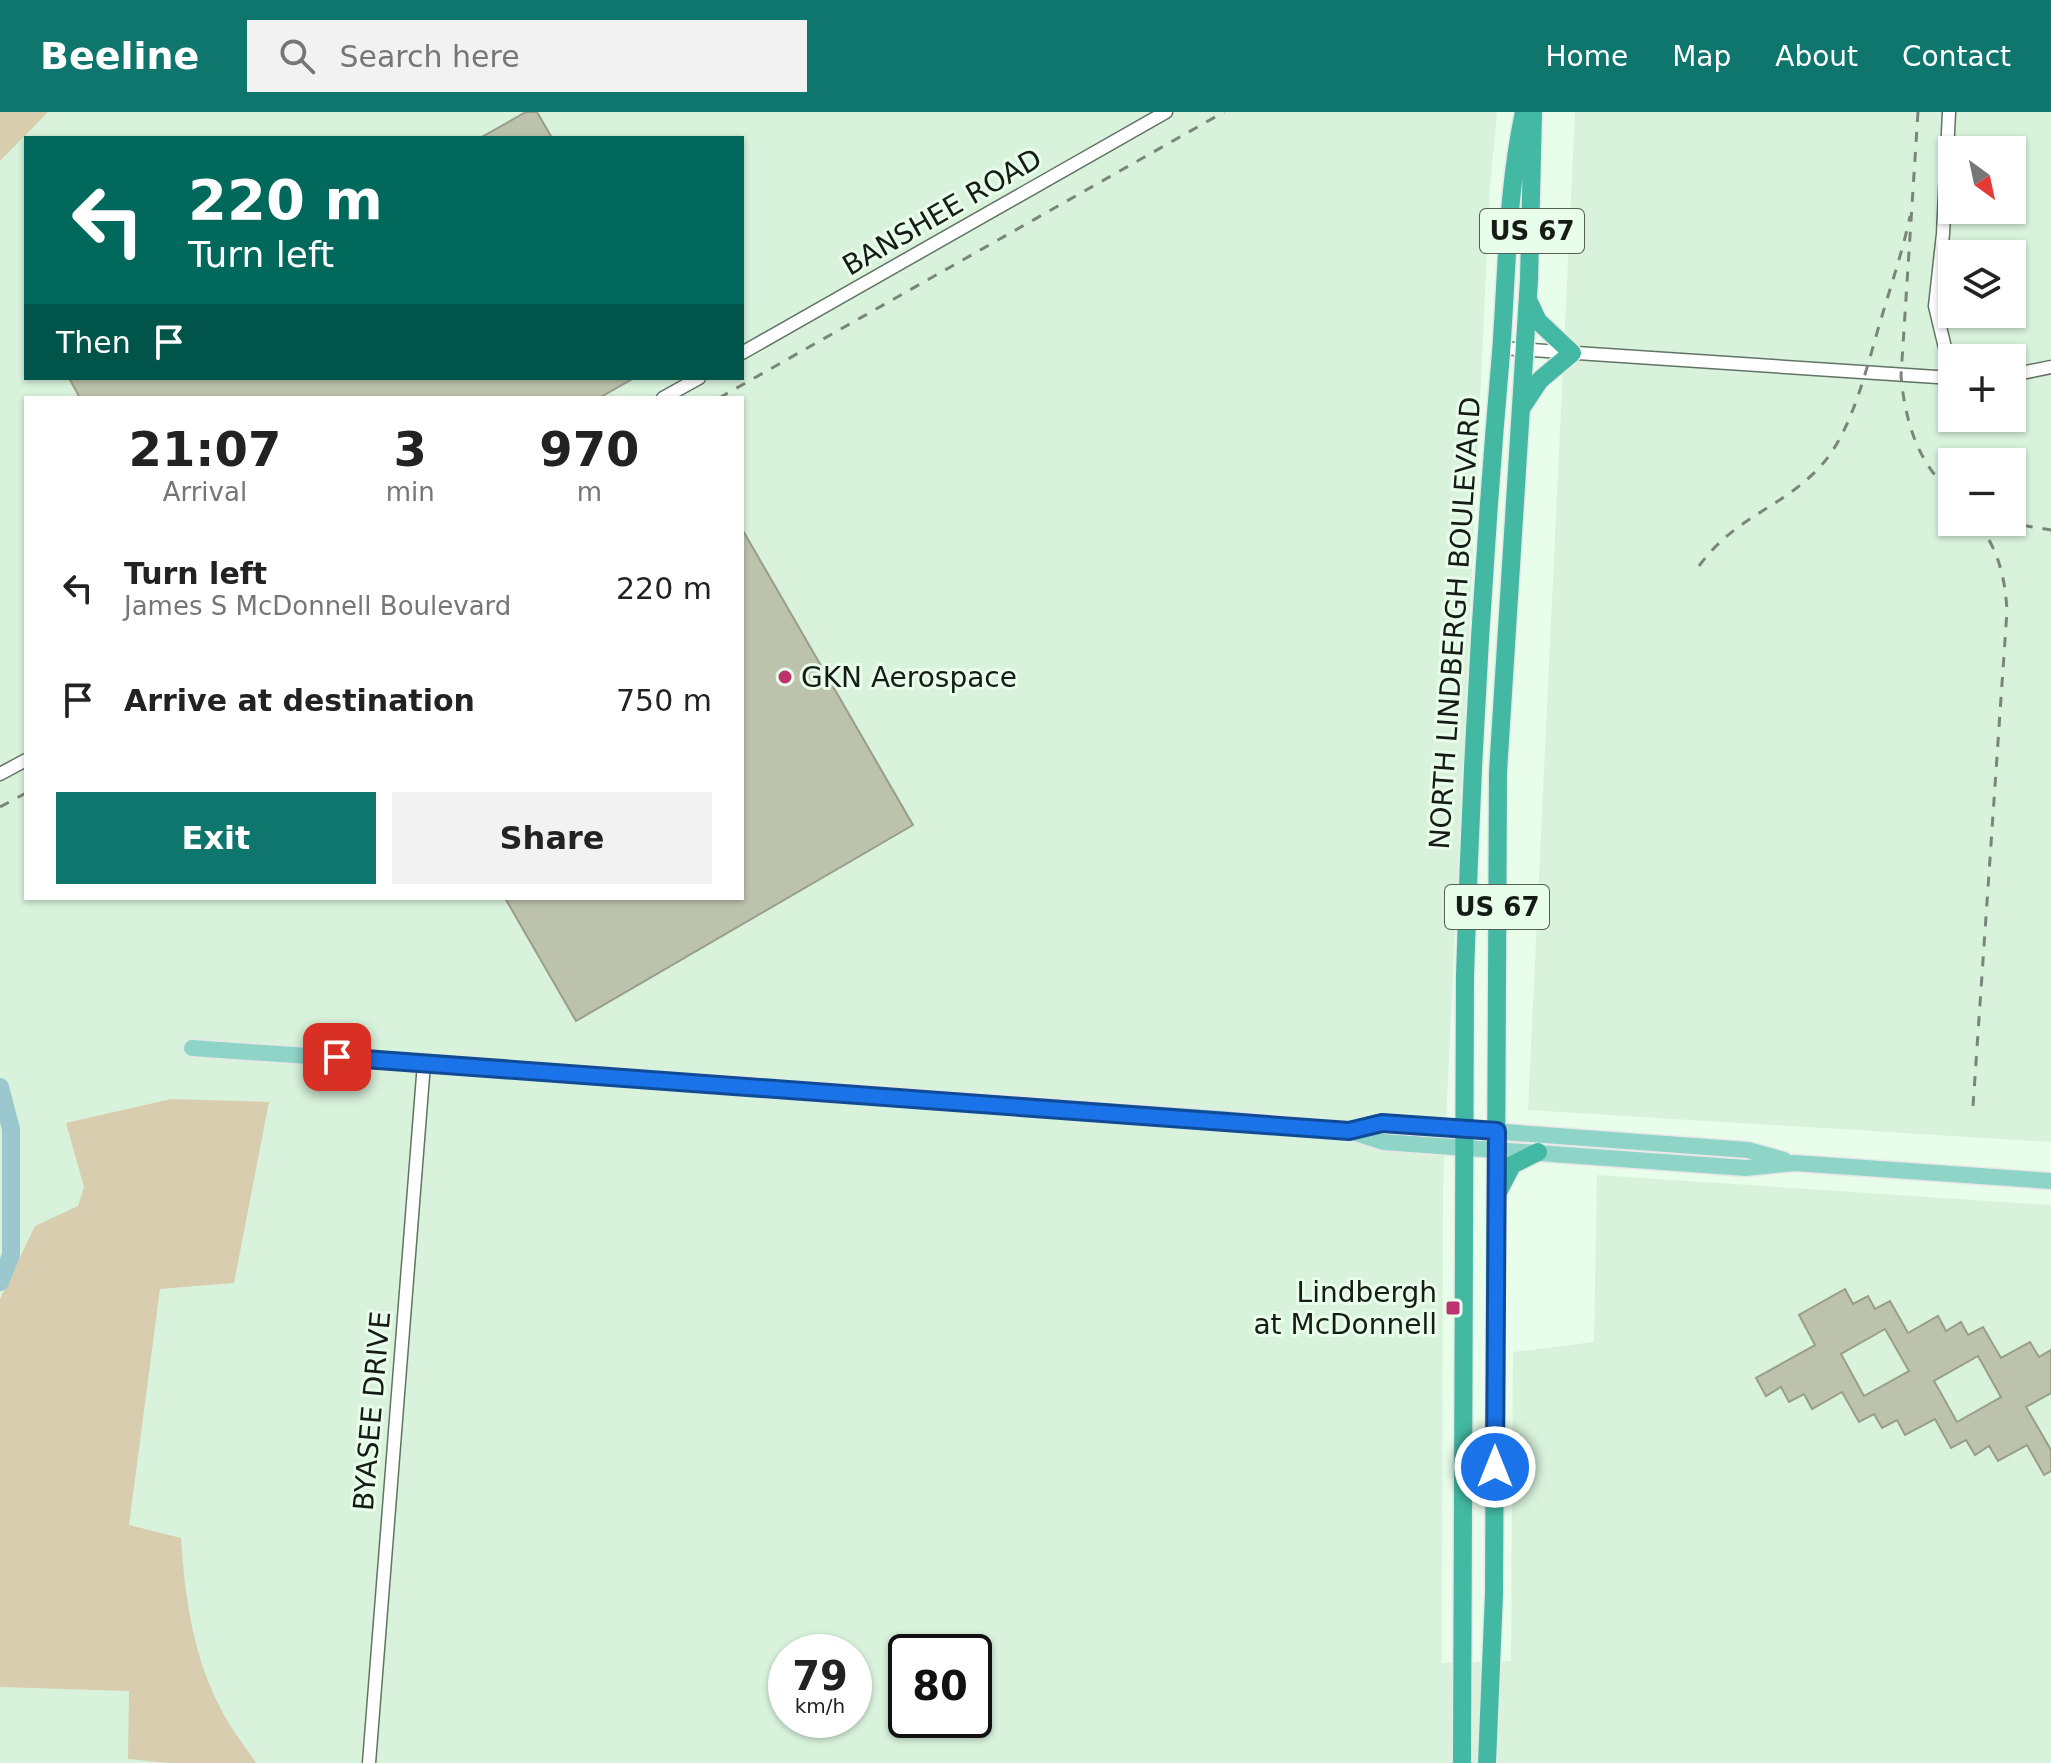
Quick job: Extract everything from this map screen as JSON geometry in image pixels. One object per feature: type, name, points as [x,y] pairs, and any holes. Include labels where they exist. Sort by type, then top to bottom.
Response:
[{"type":"highway","name":"NORTH LINDBERGH BOULEVARD","points":[[1462,1763],[1465,976],[1474,724],[1510,222],[1524,112]]},
{"type":"highway","name":"NORTH LINDBERGH BOULEVARD","points":[[1487,1763],[1494,1594],[1499,751],[1528,300],[1533,112]]},
{"type":"highway","points":[[1521,408],[1540,380],[1572,353],[1538,321],[1528,300]]},
{"type":"highway","points":[[1495,1198],[1512,1165],[1538,1152]]},
{"type":"main road","points":[[192,1048],[1349,1131],[1383,1142],[1464,1138],[1748,1150],[1794,1163]]},
{"type":"main road","points":[[1496,1140],[1538,1152],[1746,1168],[1794,1163],[2051,1181]]},
{"type":"street","name":"BANSHEE ROAD","points":[[744,352],[1166,112]]},
{"type":"street","points":[[1944,344],[1935,306],[1943,234],[1949,112]]},
{"type":"street","points":[[1501,348],[1938,377]]},
{"type":"street","points":[[2026,372],[2051,367]]},
{"type":"street","points":[[667,396],[695,380]]},
{"type":"street","points":[[0,774],[24,761]]},
{"type":"street","name":"BYASEE DRIVE","points":[[369,1763],[424,1063]]},
{"type":"shaded area","points":[[0,112],[1497,112],[1490,188],[1443,1186],[1442,1663],[1511,1661],[1513,1352],[1594,1342],[1597,1175],[2051,1205],[2051,1763],[0,1763]]},
{"type":"shaded area","points":[[0,112],[48,112],[24,136],[0,161]]},
{"type":"shaded area","points":[[1575,112],[2051,112],[2051,1142],[1528,1110]]},
{"type":"shaded area","points":[[171,1099],[269,1102],[234,1283],[160,1289],[129,1525],[181,1538],[188,1605],[204,1670],[226,1718],[256,1763],[169,1763],[128,1759],[129,1691],[0,1687],[0,1299],[35,1226],[78,1206],[84,1187],[66,1123]]},
{"type":"building","points":[[526,112],[537,112],[551,136],[484,136]]},
{"type":"building","points":[[70,380],[630,380],[602,396],[79,396]]},
{"type":"building","name":"GKN Aerospace","points":[[744,532],[913,825],[576,1021],[506,900],[744,900]]},
{"type":"building","points":[[1845,1289],[1853,1304],[1868,1296],[1875,1309],[1890,1301],[1908,1333],[1938,1316],[1946,1331],[1961,1322],[1968,1335],[1983,1327],[2001,1358],[2030,1342],[2039,1357],[2051,1350],[2051,1393],[2026,1407],[2051,1450],[2051,1471],[2044,1475],[2027,1445],[1998,1461],[1989,1446],[1975,1455],[1966,1440],[1951,1448],[1935,1419],[1905,1435],[1897,1420],[1882,1428],[1874,1414],[1859,1422],[1842,1392],[1812,1409],[1804,1394],[1789,1402],[1781,1387],[1766,1396],[1756,1378],[1815,1345],[1799,1315]],"holes":[[[1885,1329],[1909,1371],[1864,1396],[1841,1354]],[[1978,1356],[2001,1397],[1957,1422],[1934,1381]]]},
{"type":"waterway","points":[[0,1087],[11,1129],[11,1255],[0,1282]]},
{"type":"railway","points":[[723,396],[1224,112]]},
{"type":"railway","points":[[1918,112],[1901,376],[1915,440],[1938,478]]},
{"type":"railway","points":[[1699,566],[1727,536],[1816,471],[1840,438],[1864,377],[1910,216]]},
{"type":"railway","points":[[2026,526],[2051,530]]},
{"type":"railway","points":[[1973,1106],[2007,611],[1999,564],[1986,536]]},
{"type":"railway","points":[[0,807],[24,794]]},
{"type":"place","name":"GKN Aerospace","points":[[785,677]]},
{"type":"place","name":"Lindbergh at McDonnell","points":[[1453,1308]]},
{"type":"route","points":[[337,1057],[1223,1119],[1349,1131],[1382,1123],[1497,1131],[1495,1467]]}]
